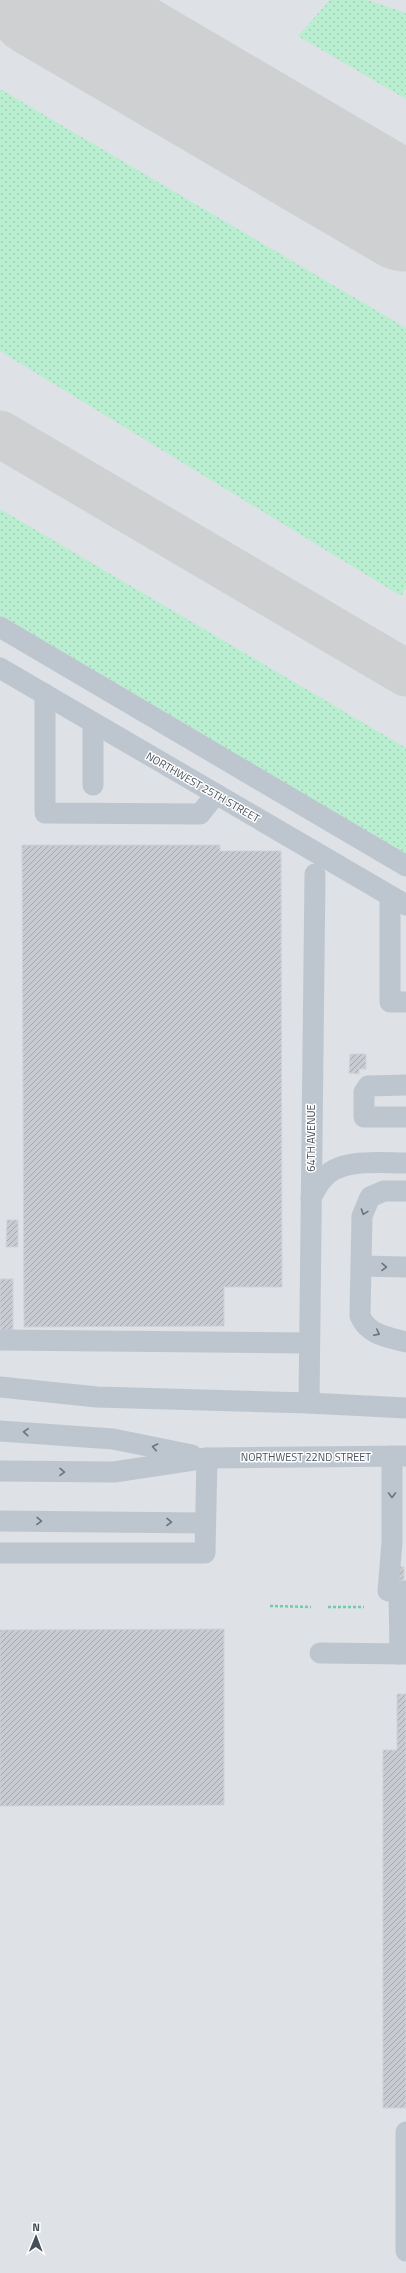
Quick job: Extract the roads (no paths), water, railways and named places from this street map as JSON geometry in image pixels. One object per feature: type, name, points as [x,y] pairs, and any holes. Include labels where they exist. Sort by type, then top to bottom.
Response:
[{"type":"street","points":[[0,627],[406,866]]},
{"type":"street","name":"NORTHWEST 25TH STREET","points":[[0,668],[398,901]]},
{"type":"street","points":[[45,694],[45,813],[200,814],[216,794]]},
{"type":"street","points":[[93,723],[93,785]]},
{"type":"street","name":"64TH AVENUE","points":[[309,1402],[315,874]]},
{"type":"street","points":[[398,901],[390,1002],[406,1002]]},
{"type":"street","points":[[406,1085],[368,1086],[364,1092],[364,1117],[406,1118]]},
{"type":"street","points":[[311,1198],[322,1178],[341,1168],[360,1163],[406,1163]]},
{"type":"street","points":[[406,1191],[384,1191],[370,1197],[362,1216],[360,1316],[364,1326],[380,1335],[406,1342]]},
{"type":"street","points":[[361,1266],[406,1267]]},
{"type":"street","points":[[0,1340],[309,1343]]},
{"type":"street","points":[[0,1386],[97,1396],[309,1402],[406,1408]]},
{"type":"street","name":"NORTHWEST 22ND STREET","points":[[0,1431],[113,1439],[207,1458]]},
{"type":"street","points":[[320,1653],[403,1654],[403,1591],[388,1591],[399,1456]]},
{"type":"street","name":"NORTHWEST 22ND STREET","points":[[0,1471],[114,1472],[207,1458],[399,1456]]},
{"type":"street","points":[[0,1553],[205,1553],[207,1458]]},
{"type":"street","points":[[0,1521],[206,1523]]},
{"type":"street","points":[[406,2132],[406,2251]]}]
